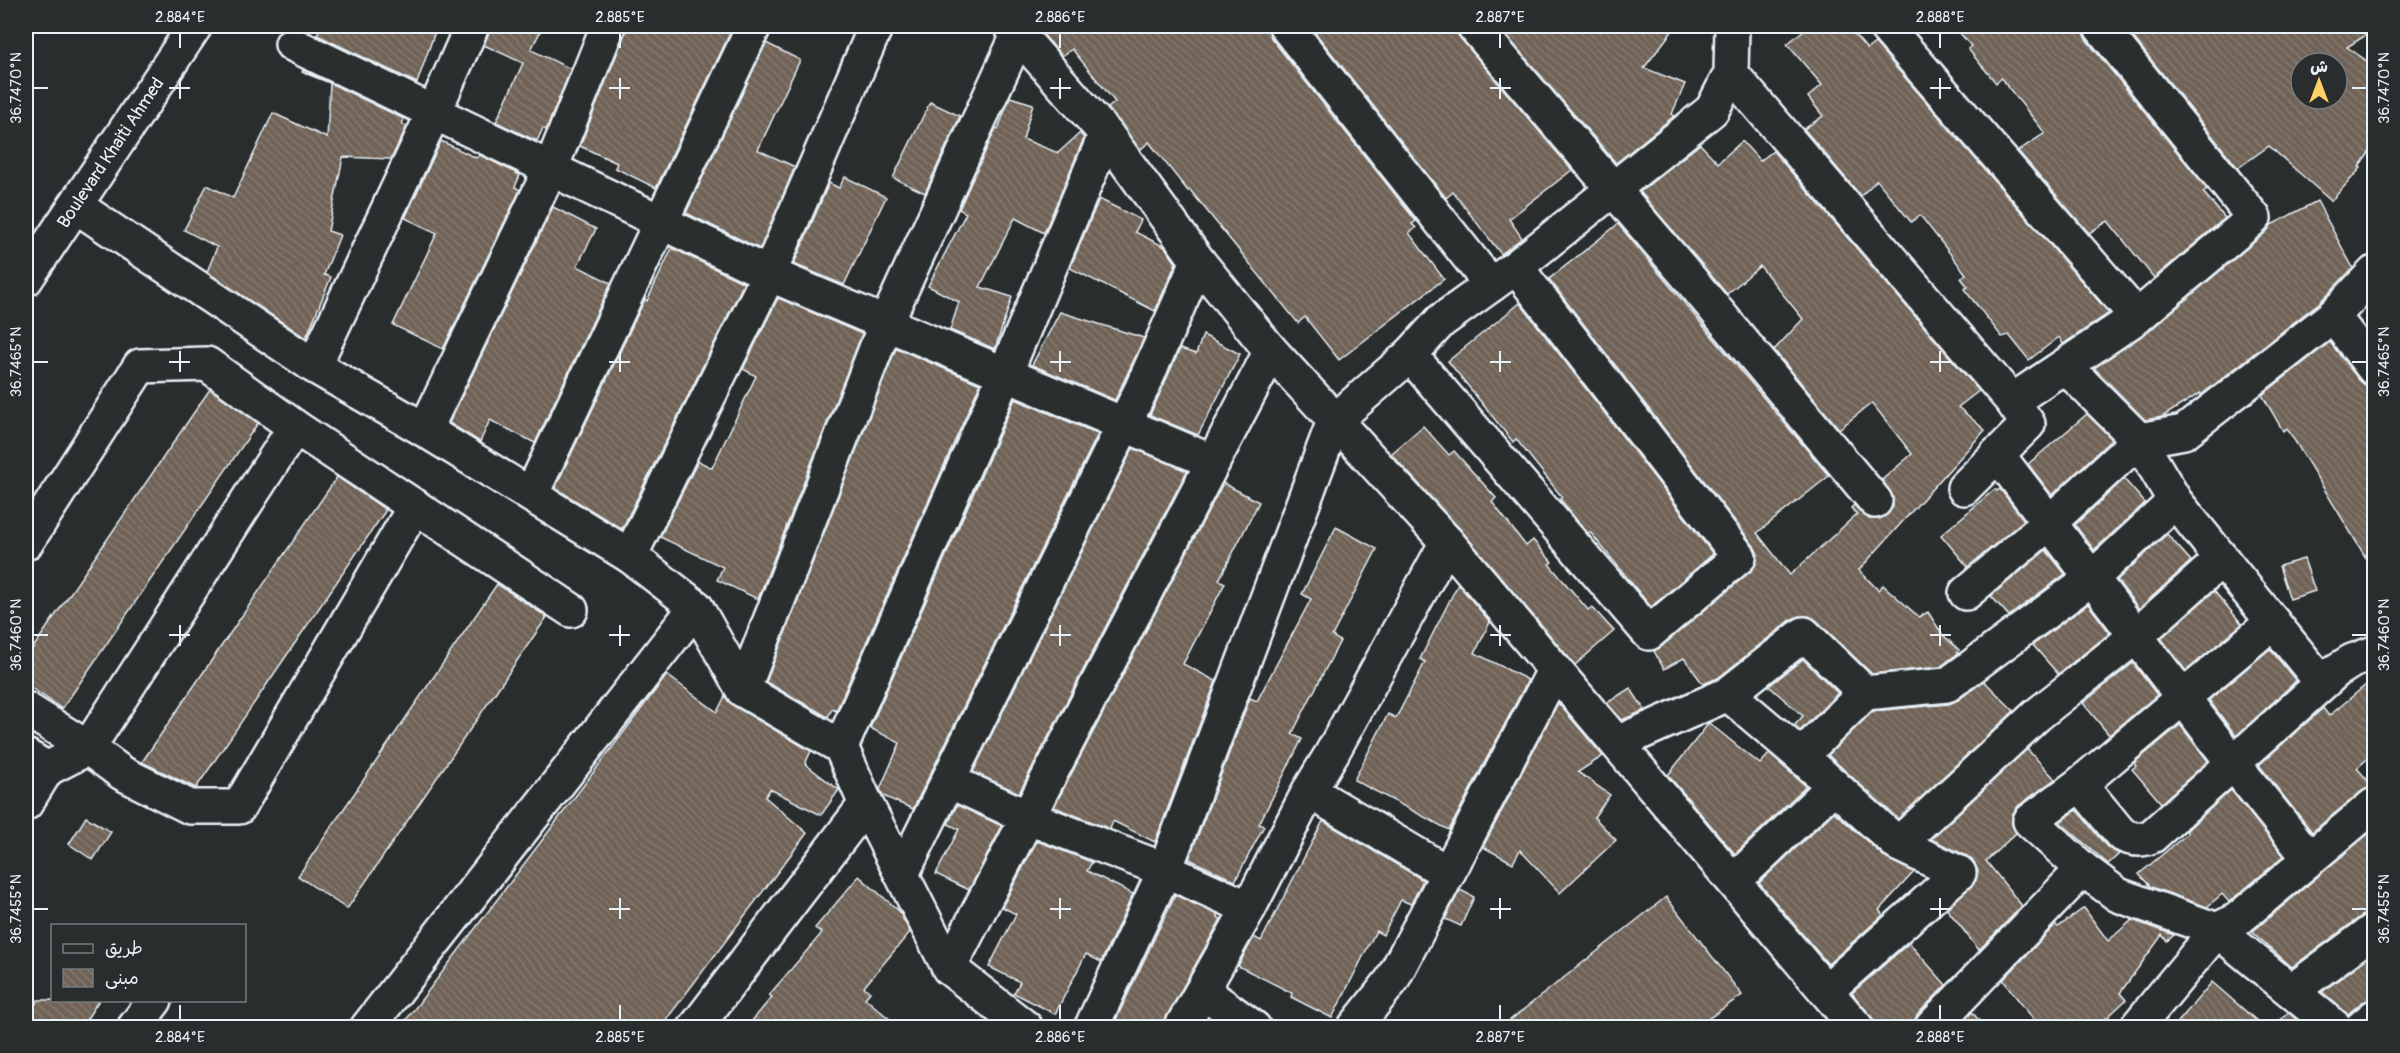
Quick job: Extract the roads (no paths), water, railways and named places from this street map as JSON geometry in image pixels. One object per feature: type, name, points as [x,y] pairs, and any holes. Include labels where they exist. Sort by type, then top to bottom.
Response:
[{"type":"main road","name":"Boulevard Khaiti Ahmed","points":[[26,279],[195,26]]},
{"type":"main road","points":[[314,366],[472,26]]},
{"type":"main road","points":[[425,430],[551,168],[608,26]]},
{"type":"main road","points":[[531,495],[754,26]]},
{"type":"main road","points":[[630,556],[770,274],[876,26]]},
{"type":"main road","points":[[1286,26],[1503,276],[1739,557],[1649,633],[1410,355]]},
{"type":"main road","points":[[1474,26],[1875,501]]},
{"type":"main road","points":[[1091,1028],[1165,870],[1334,421],[1410,355],[1441,321],[1503,276],[1712,110],[1731,73],[1732,26]]},
{"type":"main road","points":[[1885,26],[2137,317]]},
{"type":"main road","points":[[1964,488],[1997,454],[2020,413],[2066,367],[2137,317],[2253,218],[2100,26]]},
{"type":"main road","points":[[744,690],[886,323],[1017,28],[1106,134],[1198,261],[1271,351],[1447,542],[1857,1028]]},
{"type":"main road","points":[[292,44],[770,274],[1213,462]]},
{"type":"main road","points":[[1731,73],[2020,413]]},
{"type":"main road","points":[[841,747],[1005,374],[1106,134]]},
{"type":"main road","points":[[76,206],[314,366],[425,430],[630,556],[696,607],[744,690],[841,747],[866,804],[949,968],[1026,1028]]},
{"type":"main road","points":[[902,874],[1124,424],[1198,261]]},
{"type":"main road","points":[[1966,593],[2049,523],[2139,441],[2184,432],[2333,316],[2374,273]]},
{"type":"main road","points":[[2333,316],[2374,369]]},
{"type":"main road","points":[[949,968],[1271,351]]},
{"type":"main road","points":[[26,543],[140,366],[207,364],[295,427],[571,610]]},
{"type":"main road","points":[[2066,367],[2139,441],[2175,501],[2322,683]]},
{"type":"main road","points":[[26,803],[36,762],[88,748],[295,427]]},
{"type":"main road","points":[[1997,454],[2233,763],[2310,859]]},
{"type":"main road","points":[[1801,756],[1865,693],[1947,685],[2091,578],[2175,501]]},
{"type":"main road","points":[[26,709],[88,748],[122,773],[190,807],[239,807],[415,506]]},
{"type":"main road","points":[[1181,1028],[1249,908],[1309,791],[1447,542]]},
{"type":"main road","points":[[1898,844],[2037,715],[2136,636],[2222,559]]},
{"type":"main road","points":[[367,1028],[696,607]]},
{"type":"main road","points":[[2273,622],[2080,784],[2030,821],[2083,869],[2118,895],[2217,930],[2293,990],[2336,1028]]},
{"type":"main road","points":[[1617,743],[1728,694],[1804,634],[1865,693]]},
{"type":"main road","points":[[2080,784],[2121,834],[2128,838],[2145,839],[2158,831],[2322,683],[2352,661],[2374,653]]},
{"type":"main road","points":[[1354,1028],[1392,980],[1554,671]]},
{"type":"main road","points":[[1728,694],[1801,756],[1898,844],[1959,873],[1826,991]]},
{"type":"main road","points":[[949,781],[1028,817],[1165,870],[1249,908]]},
{"type":"main road","points":[[1734,881],[1834,786]]},
{"type":"main road","points":[[1309,791],[1448,873]]},
{"type":"main road","points":[[695,1028],[866,804]]},
{"type":"main road","points":[[2136,1028],[2217,930],[2238,919],[2374,805]]},
{"type":"main road","points":[[1931,1028],[2083,869]]},
{"type":"main road","points":[[2293,990],[2374,930]]},
{"type":"main road","points":[[1203,991],[1254,1028]]},
{"type":"main road","points":[[134,1028],[153,1002]]},
{"type":"main road","points":[[2361,1028],[2374,1017]]}]
